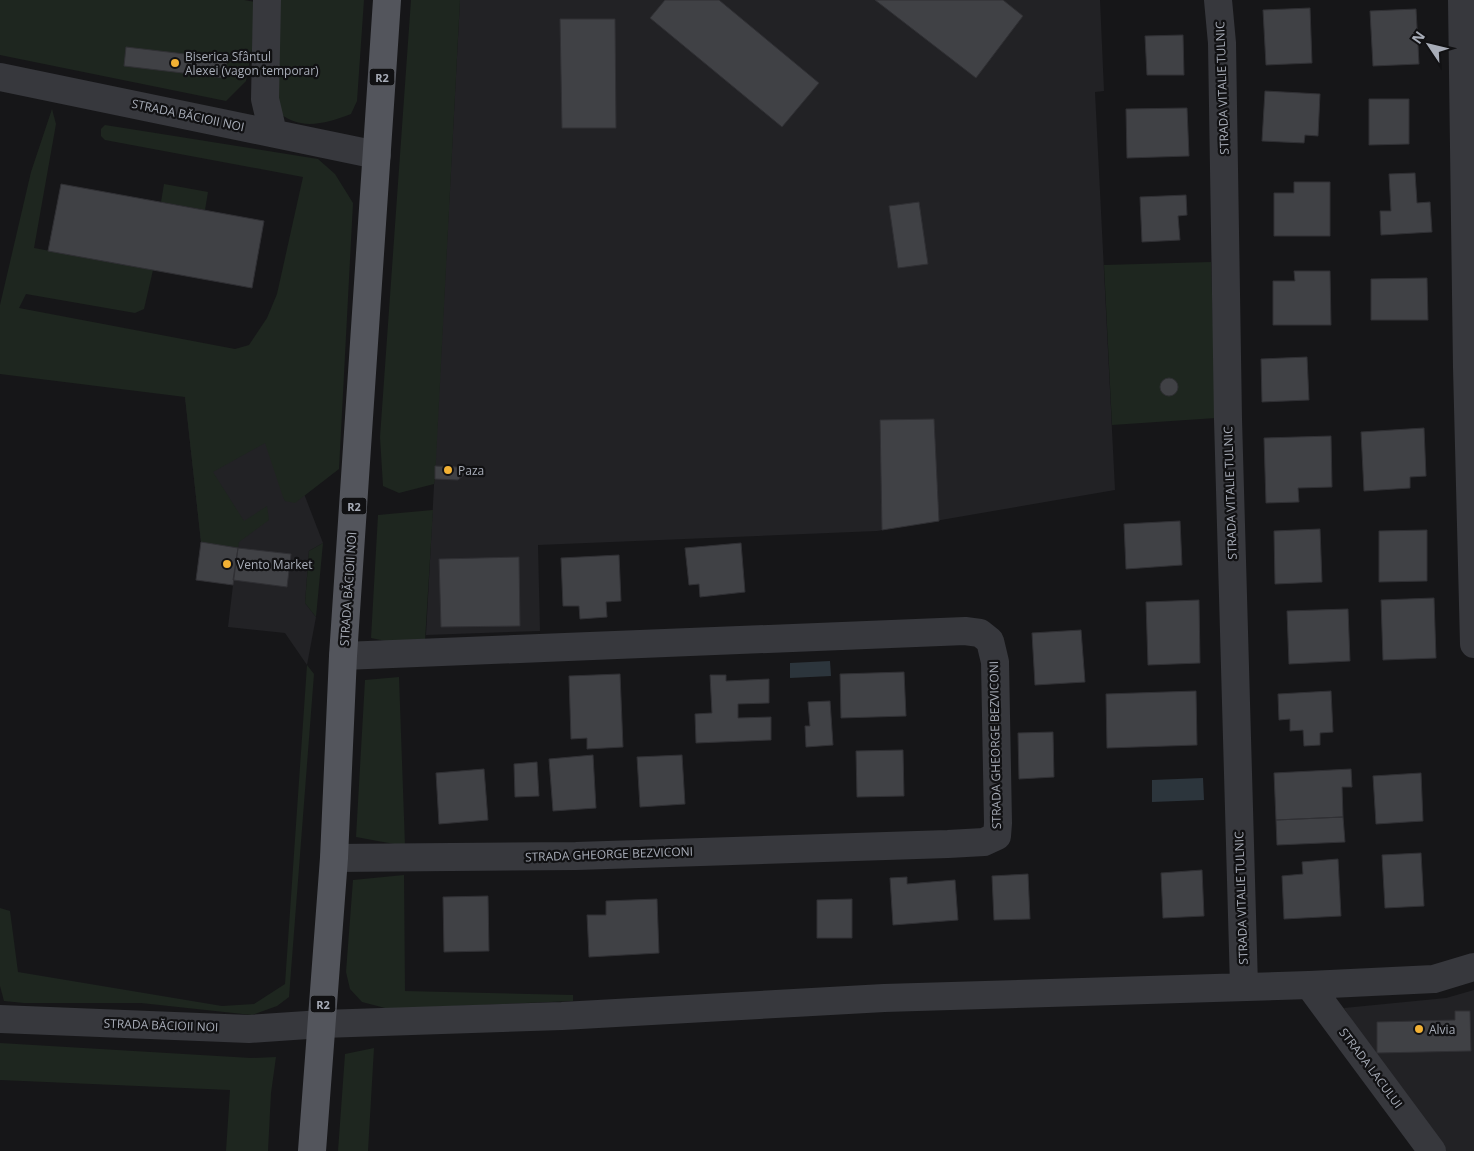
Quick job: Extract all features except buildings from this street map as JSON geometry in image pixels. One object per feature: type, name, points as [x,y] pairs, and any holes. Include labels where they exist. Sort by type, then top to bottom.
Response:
[{"type":"main road","name":"STRADA BĂCIOII NOI","points":[[312,1151],[334,858],[343,656],[387,0]]},
{"type":"street","points":[[267,0],[265,99],[273,132]]},
{"type":"street","name":"STRADA VITALIE TULNIC","points":[[1218,0],[1222,43],[1228,419],[1244,986]]},
{"type":"street","points":[[1462,0],[1469,34],[1467,367],[1474,644]]},
{"type":"street","name":"STRADA BĂCIOII NOI","points":[[0,76],[377,154]]},
{"type":"street","name":"STRADA GHEORGE BEZVICONI","points":[[334,858],[576,856],[948,844],[984,842],[997,836],[998,823],[995,662],[990,640],[980,633],[956,631],[343,656]]},
{"type":"street","points":[[322,1024],[562,1016],[884,998],[1309,985],[1434,979],[1474,967]]},
{"type":"street","name":"STRADA LACULUI","points":[[1309,985],[1432,1151]]},
{"type":"street","name":"STRADA BĂCIOII NOI","points":[[0,1019],[249,1029],[322,1024]]},
{"type":"shaded area","points":[[0,0],[244,0],[255,2],[252,49],[246,81],[226,101],[0,55]]},
{"type":"shaded area","points":[[275,0],[364,0],[357,101],[351,114],[331,121],[312,124],[293,121],[275,109]]},
{"type":"shaded area","points":[[411,0],[460,0],[435,479],[434,484],[399,493],[383,486],[380,437]]},
{"type":"shaded area","points":[[460,0],[1100,0],[1104,91],[1095,92],[1115,490],[877,531],[538,545],[540,631],[426,635]]},
{"type":"shaded area","points":[[52,109],[56,124],[34,248],[153,270],[144,309],[135,313],[26,294],[19,308],[235,349],[249,345],[267,318],[277,294],[303,177],[105,140],[101,136],[101,129],[105,125],[318,159],[335,174],[353,203],[339,469],[295,503],[285,501],[283,497],[265,443],[213,472],[244,521],[267,506],[269,520],[239,542],[238,548],[201,542],[185,397],[0,374],[0,305],[31,172]]},
{"type":"shaded area","points":[[164,184],[208,192],[205,210],[161,202]]},
{"type":"shaded area","points":[[1211,262],[1216,418],[1112,425],[1104,265]]},
{"type":"shaded area","points":[[185,397],[271,408],[323,543],[309,551],[305,603],[316,617],[307,665],[285,633],[228,627],[233,585],[196,580],[201,542]]},
{"type":"shaded area","points":[[433,510],[425,641],[395,643],[371,638],[378,515]]},
{"type":"shaded area","points":[[323,543],[316,617],[305,603],[309,551]]},
{"type":"shaded area","points":[[830,661],[831,676],[790,678],[790,663]]},
{"type":"shaded area","points":[[307,665],[314,674],[289,997],[277,1006],[252,1015],[141,1003],[24,1003],[4,1001],[0,986],[0,908],[10,911],[18,972],[222,1006],[254,1004],[285,984]]},
{"type":"shaded area","points":[[399,677],[405,846],[356,837],[365,680]]},
{"type":"shaded area","points":[[1203,778],[1204,800],[1152,802],[1152,780]]},
{"type":"shaded area","points":[[404,875],[405,991],[573,995],[573,1001],[407,1008],[385,1008],[362,1002],[350,989],[346,972],[353,880]]},
{"type":"shaded area","points":[[1474,990],[1474,1151],[1442,1151],[1385,1072],[1344,1008],[1446,998]]},
{"type":"shaded area","points":[[0,1043],[251,1058],[276,1057],[271,1093],[268,1151],[226,1151],[230,1090],[0,1080]]},
{"type":"shaded area","points":[[374,1048],[368,1151],[338,1151],[345,1054]]},
{"type":"place","name":"Biserica Sfântul Alexei (vagon temporar)","points":[[175,63]]},
{"type":"place","name":"Paza","points":[[448,470]]},
{"type":"place","name":"Vento Market","points":[[227,564]]},
{"type":"place","name":"Alvia","points":[[1419,1029]]}]
